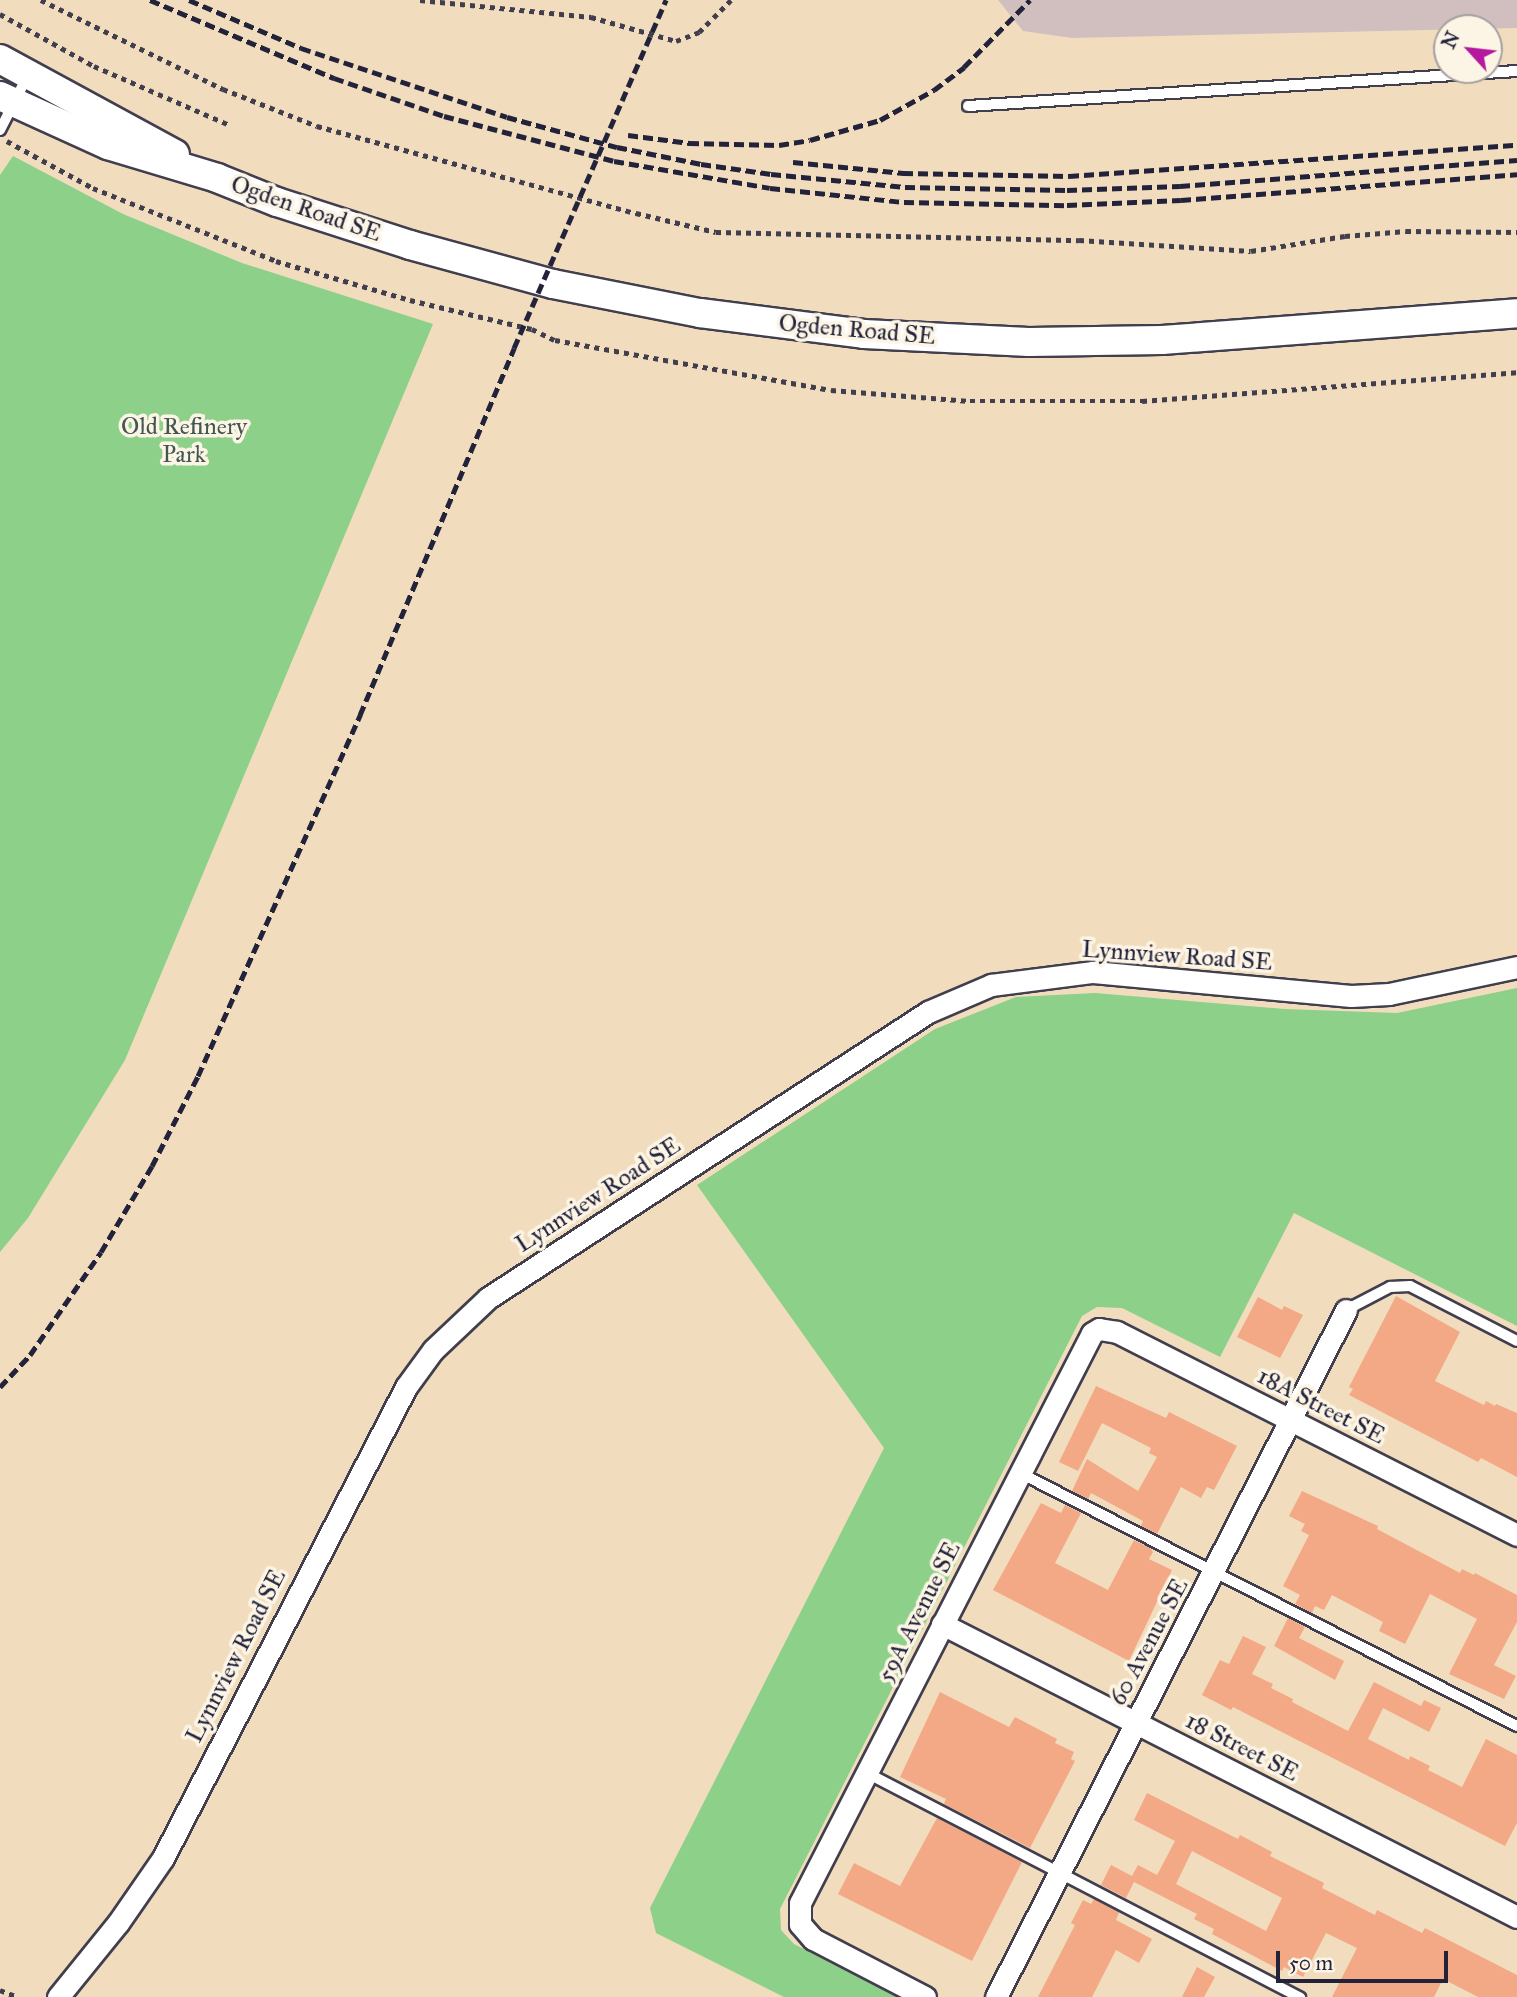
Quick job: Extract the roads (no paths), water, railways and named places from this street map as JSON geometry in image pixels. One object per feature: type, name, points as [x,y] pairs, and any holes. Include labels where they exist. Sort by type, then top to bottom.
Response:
[{"type":"street","name":"Ogden Road SE","points":[[0,59],[121,122],[217,178]]},
{"type":"street","name":"Ogden Road SE","points":[[7,99],[108,145],[217,178],[410,245],[527,278],[699,313],[864,334],[1029,342],[1162,340],[1517,313]]},
{"type":"street","name":"Lynnview Road SE","points":[[58,1997],[118,1923],[163,1858],[406,1387],[433,1350],[488,1298],[928,1012],[991,985],[1093,972],[1351,996],[1389,994],[1517,967]]},
{"type":"street","name":"60 Avenue SE","points":[[996,1997],[1346,1310]]},
{"type":"street","name":"18A Street SE","points":[[1099,1329],[1117,1332],[1517,1535]]},
{"type":"street","name":"59A Avenue SE","points":[[925,1997],[813,1940],[800,1924],[800,1903],[1086,1343],[1099,1329]]},
{"type":"street","name":"18 Street SE","points":[[942,1625],[1517,1917]]},
{"type":"lane","points":[[968,106],[1517,71]]},
{"type":"lane","points":[[0,130],[7,99],[28,75]]},
{"type":"lane","points":[[1346,1310],[1390,1287],[1410,1286],[1517,1341]]},
{"type":"lane","points":[[1020,1473],[1517,1726]]},
{"type":"lane","points":[[867,1773],[1300,1997]]},
{"type":"railway","points":[[150,0],[334,78],[444,116],[614,161],[770,188],[904,202],[1067,205],[1181,200],[1517,174]]},
{"type":"railway","points":[[189,0],[301,48],[507,117],[617,147],[701,164],[771,174],[905,187],[1067,190],[1180,186],[1517,160]]},
{"type":"railway","points":[[0,1387],[30,1355],[101,1252],[152,1166],[198,1076],[360,715],[514,348],[666,0]]},
{"type":"railway","points":[[628,135],[689,143],[779,145],[810,140],[880,120],[934,90],[964,67],[1030,0]]},
{"type":"railway","points":[[793,162],[903,173],[1069,176],[1517,145]]},
{"type":"park label","name":"Old Refinery Park","points":[[184,441]]}]
